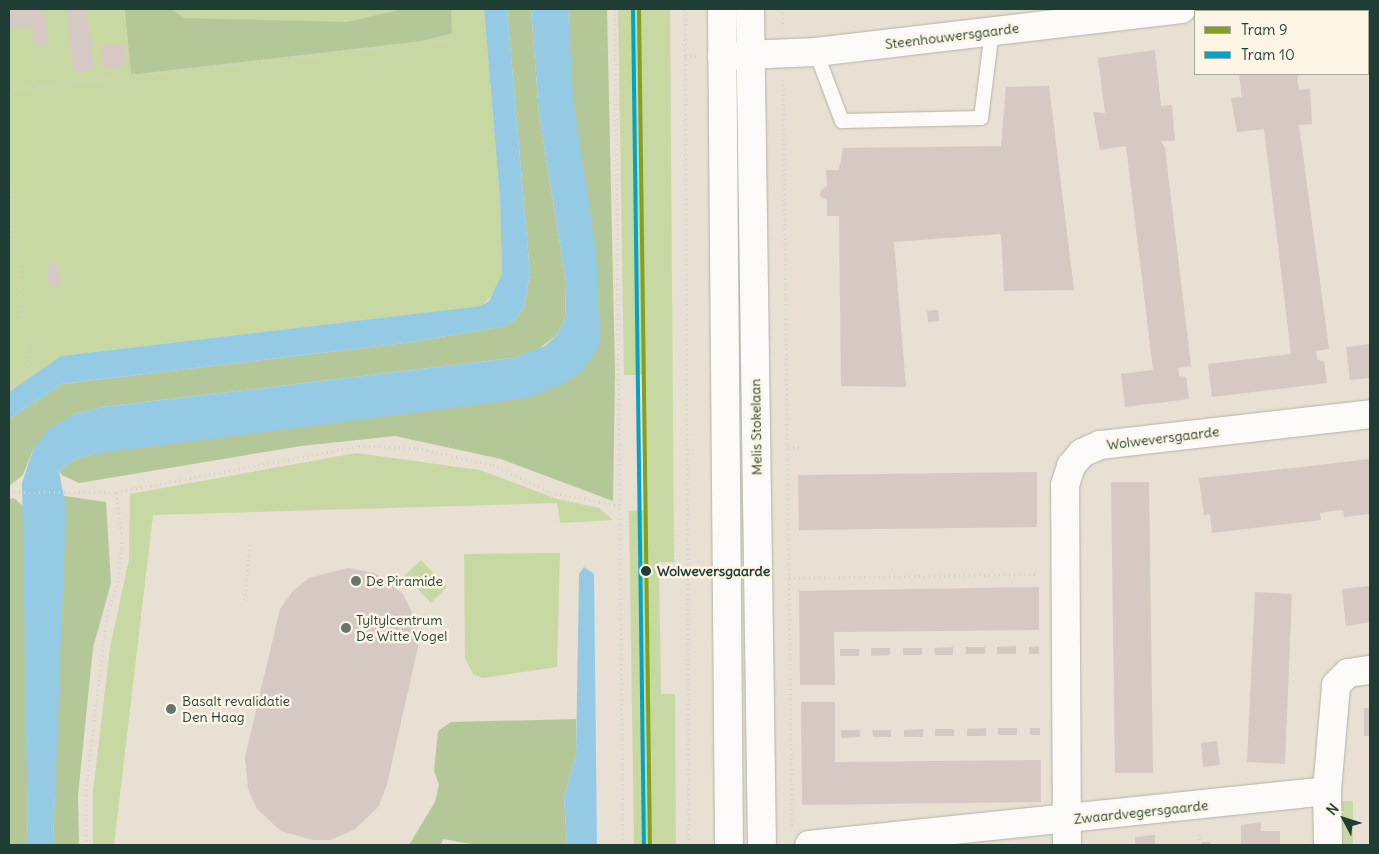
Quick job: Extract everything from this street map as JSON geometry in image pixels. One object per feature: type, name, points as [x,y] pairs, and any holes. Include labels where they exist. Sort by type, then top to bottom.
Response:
[{"type":"street","points":[[722,9],[729,845]]},
{"type":"street","name":"Melis Stokelaan","points":[[750,9],[762,845]]},
{"type":"street","name":"Steenhouwersgaarde","points":[[722,56],[816,52],[1181,9]]},
{"type":"street","name":"Wolweversgaarde","points":[[1067,833],[1065,485],[1071,466],[1082,453],[1100,445],[1370,414]]},
{"type":"street","points":[[1328,845],[1327,791],[1336,684],[1348,673],[1370,670]]},
{"type":"street","name":"Zwaardvegersgaarde","points":[[801,840],[1067,833],[1327,791]]},
{"type":"lane","points":[[816,52],[842,121],[981,118],[992,32]]},
{"type":"path","points":[[615,9],[624,845]]},
{"type":"path","points":[[685,9],[690,845]]},
{"type":"path","points":[[783,9],[789,578],[801,840]]},
{"type":"path","points":[[9,90],[471,37]]},
{"type":"path","points":[[9,184],[28,371],[20,379],[9,380]]},
{"type":"path","points":[[9,492],[116,492],[368,446],[417,448],[493,464],[550,492],[620,506]]},
{"type":"path","points":[[788,447],[802,447]]},
{"type":"path","points":[[86,845],[86,790],[107,616],[119,578],[122,538],[116,492]]},
{"type":"path","points":[[628,510],[628,531]]},
{"type":"path","points":[[674,530],[674,562]]},
{"type":"path","points":[[245,600],[250,541]]},
{"type":"path","points":[[789,578],[1067,574]]},
{"type":"path","points":[[1200,834],[1200,845]]},
{"type":"green space","points":[[9,9],[484,9],[500,200],[502,274],[497,289],[482,306],[61,356],[9,392]]},
{"type":"green space","points":[[125,9],[172,9],[184,18],[347,22],[403,9],[451,9],[452,33],[422,41],[137,74],[131,73]]},
{"type":"green space","points":[[507,9],[531,9],[539,114],[566,282],[565,319],[557,335],[537,350],[513,358],[102,407],[75,414],[34,447],[23,475],[9,486],[9,419],[62,384],[405,343],[506,326],[516,318],[524,307],[530,274]]},
{"type":"green space","points":[[568,9],[607,9],[615,372],[613,501],[501,459],[395,436],[301,446],[79,483],[62,475],[59,471],[74,460],[93,454],[581,372]]},
{"type":"green space","points":[[618,9],[670,9],[674,562],[659,562],[661,694],[675,694],[676,845],[634,845],[629,511],[647,510],[645,375],[624,375]]},
{"type":"green space","points":[[356,453],[480,470],[557,499],[599,508],[613,520],[560,523],[557,503],[153,515],[114,845],[93,845],[93,792],[110,648],[129,559],[130,494]]},
{"type":"green space","points":[[64,496],[106,502],[111,583],[93,648],[78,795],[79,845],[53,845]]},
{"type":"green space","points":[[14,498],[24,507],[28,845],[9,845],[9,499]]},
{"type":"green space","points":[[560,553],[557,667],[483,678],[473,674],[465,658],[464,554]]},
{"type":"green space","points":[[421,560],[447,587],[431,603],[405,575]]},
{"type":"green space","points":[[576,719],[576,756],[564,797],[567,845],[476,845],[443,839],[441,845],[409,845],[435,802],[439,785],[434,771],[438,731],[451,722]]},
{"type":"green space","points":[[1340,801],[1353,801],[1353,845],[1340,845]]},
{"type":"water","points":[[484,9],[507,9],[530,274],[524,307],[516,318],[506,326],[405,343],[62,384],[9,419],[9,392],[61,356],[481,306],[489,301],[502,274],[500,200]]},
{"type":"water","points":[[531,9],[568,9],[573,100],[596,251],[600,342],[594,354],[581,372],[560,385],[527,398],[93,454],[74,460],[59,471],[66,508],[53,845],[28,845],[22,483],[34,447],[49,429],[75,414],[102,407],[513,358],[545,346],[557,335],[565,319],[566,282],[539,114]]},
{"type":"water","points":[[584,567],[594,574],[597,845],[567,845],[564,797],[576,756],[579,574]]},
{"type":"building","points":[[9,9],[44,9],[48,46],[35,47],[32,26],[9,29]]},
{"type":"building","points":[[66,9],[87,9],[94,69],[73,72]]},
{"type":"building","points":[[124,44],[126,66],[103,69],[101,46]]},
{"type":"building","points":[[1155,50],[1161,106],[1172,105],[1175,141],[1161,141],[1165,148],[1191,366],[1178,368],[1179,376],[1186,377],[1189,399],[1125,407],[1121,374],[1153,370],[1126,146],[1100,150],[1093,112],[1105,113],[1098,58]]},
{"type":"building","points":[[1239,75],[1297,75],[1299,90],[1310,89],[1312,124],[1299,125],[1329,349],[1316,351],[1317,360],[1324,361],[1327,383],[1212,397],[1208,364],[1291,354],[1264,129],[1237,132],[1231,98],[1242,97]]},
{"type":"building","points":[[1049,86],[1074,290],[1004,291],[1001,234],[894,242],[906,387],[841,386],[839,216],[827,216],[827,200],[820,196],[821,190],[827,186],[826,170],[839,170],[843,148],[1001,146],[1006,87]]},
{"type":"building","points":[[57,264],[60,286],[49,287],[46,265]]},
{"type":"building","points":[[938,310],[939,321],[928,322],[927,311]]},
{"type":"building","points":[[1370,344],[1370,378],[1350,380],[1346,347]]},
{"type":"building","points":[[1370,459],[1370,514],[1344,517],[1343,510],[1331,511],[1320,513],[1321,520],[1212,533],[1210,514],[1204,515],[1199,478],[1284,469],[1284,466],[1285,469]]},
{"type":"building","points":[[1037,472],[1037,527],[799,530],[798,475]]},
{"type":"building","points":[[1111,482],[1149,482],[1153,773],[1115,773]]},
{"type":"building","points":[[348,568],[375,573],[403,594],[416,620],[418,647],[387,784],[379,806],[354,830],[330,840],[313,840],[281,831],[257,809],[248,789],[245,757],[280,609],[293,591],[309,578]]},
{"type":"building","points":[[1370,586],[1370,622],[1346,626],[1342,589]]},
{"type":"building","points":[[1039,587],[1039,630],[834,632],[835,685],[800,685],[799,591]]},
{"type":"building","points":[[1255,592],[1292,594],[1285,764],[1247,762]]},
{"type":"building","points":[[1016,646],[1016,654],[997,654],[997,647]]},
{"type":"building","points":[[1039,646],[1039,654],[1029,654],[1029,647]]},
{"type":"building","points":[[953,647],[953,655],[935,655],[934,648]]},
{"type":"building","points":[[966,647],[985,647],[985,654],[966,654]]},
{"type":"building","points":[[871,648],[890,648],[890,655],[871,656]]},
{"type":"building","points":[[903,648],[922,648],[922,655],[903,655]]},
{"type":"building","points":[[840,649],[859,649],[859,656],[840,656]]},
{"type":"building","points":[[801,702],[835,702],[835,762],[1041,760],[1041,802],[802,805]]},
{"type":"building","points":[[1364,708],[1370,708],[1370,736],[1364,736]]},
{"type":"building","points":[[986,728],[986,736],[967,736],[967,729]]},
{"type":"building","points":[[998,728],[1017,728],[1017,735],[998,735]]},
{"type":"building","points":[[1030,728],[1040,728],[1040,735],[1030,735]]},
{"type":"building","points":[[923,729],[923,737],[904,737],[904,730]]},
{"type":"building","points":[[935,729],[954,729],[954,736],[935,736]]},
{"type":"building","points":[[841,730],[860,730],[860,737],[841,738]]},
{"type":"building","points":[[872,730],[891,730],[891,737],[873,737]]},
{"type":"building","points":[[1217,741],[1220,765],[1203,767],[1201,743]]},
{"type":"building","points":[[1261,822],[1261,831],[1280,831],[1280,845],[1241,845],[1241,825]]},
{"type":"building","points":[[1155,835],[1155,845],[1135,845],[1135,837]]},
{"type":"building","points":[[1201,842],[1211,842],[1211,845],[1201,845]]},
{"type":"tram line","name":"10","points":[[633,9],[644,845]]},
{"type":"tram line","name":"9","points":[[639,9],[650,845]]},
{"type":"place","name":"Wolweversgaarde","points":[[646,571]]},
{"type":"place","name":"De Piramide","points":[[356,581]]},
{"type":"place","name":"Tyltylcentrum De Witte Vogel","points":[[346,628]]},
{"type":"place","name":"Basalt revalidatie Den Haag","points":[[171,709]]}]
